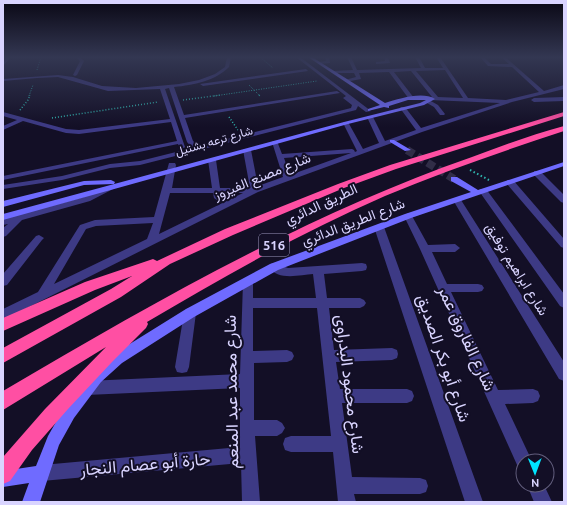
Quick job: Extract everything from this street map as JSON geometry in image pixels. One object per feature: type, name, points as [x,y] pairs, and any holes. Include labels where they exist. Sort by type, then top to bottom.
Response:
[{"type":"highway","name":"الطريق الدائري","points":[[3,356],[116,293],[166,261],[279,210],[392,167],[564,114]]},
{"type":"highway","name":"الطريق الدائري","points":[[3,401],[162,305],[315,224],[392,189],[457,164],[564,128]]},
{"type":"highway","points":[[3,325],[90,286],[166,261]]},
{"type":"highway","points":[[3,474],[24,446],[64,401],[100,363],[162,305]]},
{"type":"street","points":[[78,81],[94,87],[116,90],[172,86],[200,81]]},
{"type":"street","points":[[89,81],[113,87],[162,87]]},
{"type":"street","points":[[172,86],[190,81]]},
{"type":"street","points":[[203,84],[225,81]]},
{"type":"street","points":[[327,81],[369,114],[383,144]]},
{"type":"street","points":[[347,81],[392,111]]},
{"type":"street","points":[[398,81],[411,98]]},
{"type":"street","points":[[419,81],[442,114]]},
{"type":"street","points":[[454,81],[466,99]]},
{"type":"street","points":[[530,81],[543,92]]},
{"type":"street","points":[[172,86],[190,142],[198,149]]},
{"type":"street","points":[[162,87],[180,142],[180,153]]},
{"type":"street","name":"شارع مصنع الفيروز","points":[[3,315],[255,190],[360,151],[510,101],[564,87]]},
{"type":"street","points":[[182,117],[337,93]]},
{"type":"street","points":[[3,187],[62,178],[110,166],[136,164],[354,108],[355,105],[346,98]]},
{"type":"street","name":"شارع ترعه بشتيل","points":[[172,168],[212,160],[346,123],[384,106],[411,98],[432,100],[466,99],[510,101],[564,98]]},
{"type":"street","name":"شارع ترعه بشتيل","points":[[3,217],[111,185],[369,114],[392,111],[432,100]]},
{"type":"street","points":[[403,108],[420,131]]},
{"type":"street","points":[[3,114],[72,132],[173,120]]},
{"type":"street","points":[[3,128],[26,120]]},
{"type":"street","points":[[281,156],[360,151],[346,123]]},
{"type":"street","points":[[392,141],[407,150]]},
{"type":"street","points":[[3,178],[180,142]]},
{"type":"street","points":[[275,142],[281,156],[287,178]]},
{"type":"street","points":[[307,145],[310,154]]},
{"type":"street","points":[[167,191],[217,194],[255,190],[247,150]]},
{"type":"street","points":[[212,160],[217,194]]},
{"type":"street","name":"شارع الطريق الدائري","points":[[31,502],[54,442],[69,413],[96,377],[117,359],[190,313],[274,267],[408,216],[564,164]]},
{"type":"street","points":[[152,240],[159,220],[172,168]]},
{"type":"street","points":[[537,173],[564,200]]},
{"type":"street","points":[[454,179],[481,192],[564,302]]},
{"type":"street","points":[[510,182],[564,245]]},
{"type":"street","points":[[3,204],[84,183],[111,185]]},
{"type":"street","name":"شارع ترعه بشتيل","points":[[3,210],[111,185]]},
{"type":"street","name":"شارع ترعه بشتيل","points":[[3,222],[87,199],[111,185]]},
{"type":"street","name":"شارع ابراهيم توفيق","points":[[457,200],[564,374]]},
{"type":"street","name":"شارع الفاروق عمر","points":[[408,216],[444,288],[520,453]]},
{"type":"street","points":[[3,234],[19,218]]},
{"type":"street","points":[[43,294],[83,227],[95,223],[159,220]]},
{"type":"street","name":"شارع أبو بكر الصديق","points":[[379,227],[474,502]]},
{"type":"street","points":[[3,282],[38,238]]},
{"type":"street","points":[[425,249],[455,248]]},
{"type":"street","points":[[274,267],[278,270],[288,272],[362,267]]},
{"type":"street","name":"شارع محمود البدراوى","points":[[318,270],[347,502]]},
{"type":"street","name":"شارع محمد عبد المنعم","points":[[248,282],[246,428],[251,502]]},
{"type":"street","points":[[444,288],[478,288]]},
{"type":"street","points":[[247,303],[360,303]]},
{"type":"street","points":[[182,367],[190,313]]},
{"type":"street","points":[[329,356],[392,354]]},
{"type":"street","points":[[246,357],[287,356]]},
{"type":"street","points":[[87,388],[246,381]]},
{"type":"street","points":[[333,396],[407,396]]},
{"type":"street","points":[[494,397],[532,396]]},
{"type":"street","points":[[246,428],[277,428]]},
{"type":"street","points":[[291,444],[340,444]]},
{"type":"street","name":"حارة أبو عصام النجار","points":[[42,473],[248,454]]},
{"type":"street","points":[[3,479],[42,473]]},
{"type":"street","points":[[345,486],[420,486]]},
{"type":"path","points":[[12,117],[28,100],[34,81]]},
{"type":"path","points":[[246,81],[266,104]]},
{"type":"path","points":[[176,101],[318,81]]},
{"type":"path","points":[[26,120],[167,101]]},
{"type":"path","points":[[224,110],[243,137]]},
{"type":"path","points":[[457,164],[486,178]]},
{"type":"tunnel","points":[[407,150],[454,179]]}]
